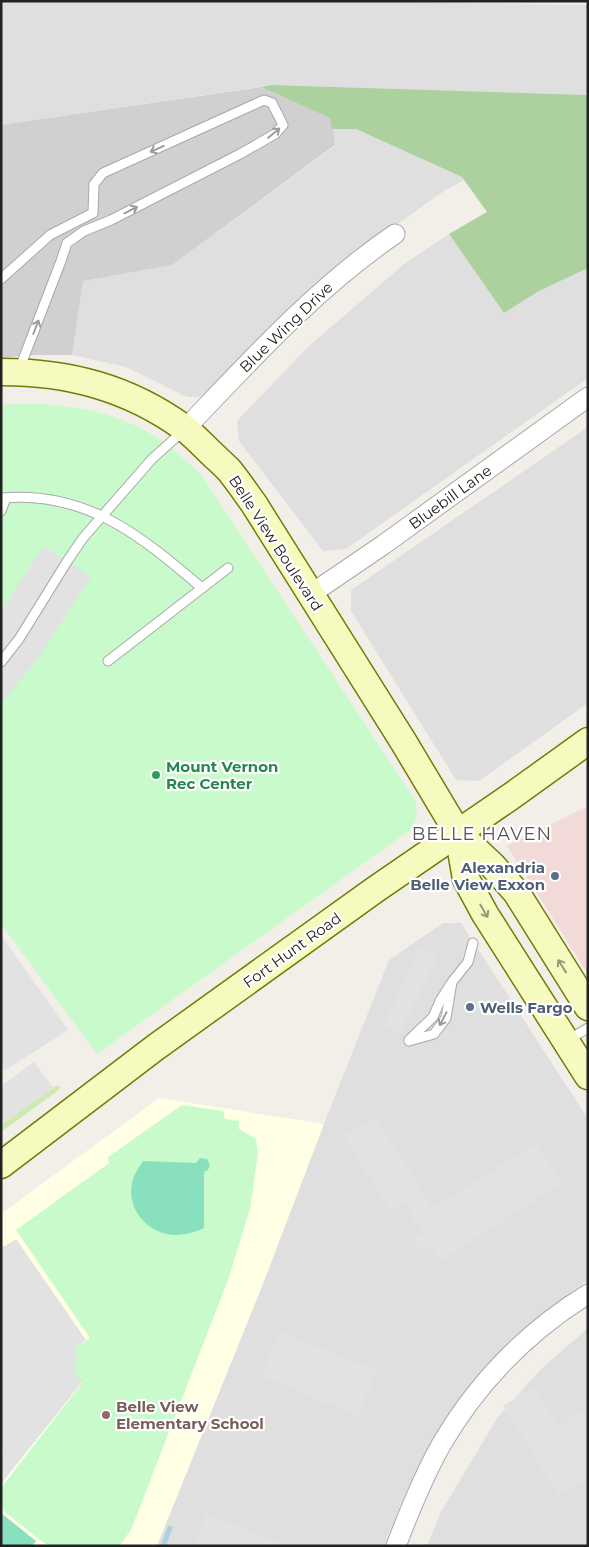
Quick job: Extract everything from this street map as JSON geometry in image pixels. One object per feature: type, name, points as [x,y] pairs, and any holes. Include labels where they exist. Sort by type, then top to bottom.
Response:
[{"type":"main road","name":"Belle View Boulevard","points":[[10,372],[56,375],[102,386],[142,402],[185,429],[228,470],[254,504],[417,764],[458,833],[492,865],[516,892],[588,1007]]},
{"type":"main road","name":"Fort Hunt Road","points":[[1,1165],[163,1042],[376,889],[518,792],[588,741]]},
{"type":"main road","name":"Belle View Boulevard","points":[[458,833],[468,883],[485,914],[588,1076]]},
{"type":"street","name":"Blue Wing Drive","points":[[185,429],[268,341],[336,279],[395,234]]},
{"type":"street","name":"Bluebill Lane","points":[[310,594],[383,545],[588,397]]},
{"type":"street","points":[[396,1546],[418,1491],[441,1445],[469,1403],[514,1350],[558,1313],[588,1294]]},
{"type":"lane","points":[[1,279],[50,235],[93,213],[94,184],[103,173],[264,100],[272,103],[283,125],[275,134],[111,220],[84,231],[67,243],[61,261],[10,372]]},
{"type":"lane","points":[[1,662],[19,639],[68,560],[84,538],[152,459],[185,429]]},
{"type":"lane","points":[[1,510],[4,498],[29,497],[53,499],[76,505],[102,516],[134,534],[202,588]]},
{"type":"lane","points":[[108,661],[228,568]]},
{"type":"lane","points":[[409,1041],[434,1034],[446,1018],[452,982],[468,962],[473,943]]},
{"type":"lane","points":[[566,1042],[588,1028]]},
{"type":"shaded area","points":[[1,1],[361,1],[588,5],[588,95],[272,85],[1,125]]},
{"type":"shaded area","points":[[261,87],[331,118],[335,145],[172,265],[83,281],[72,355],[32,355],[1,358],[1,125]]},
{"type":"shaded area","points":[[332,129],[356,129],[462,177],[464,180],[444,191],[334,269],[201,397],[187,397],[126,367],[72,355],[83,281],[172,265],[335,146]]},
{"type":"shaded area","points":[[449,234],[504,313],[539,291],[588,268],[588,378],[346,549],[323,551],[239,441],[237,421],[309,346],[404,264]]},
{"type":"shaded area","points":[[588,427],[588,703],[479,781],[456,780],[351,611],[351,590]]},
{"type":"shaded area","points":[[44,546],[91,577],[38,658],[1,704],[1,611]]},
{"type":"shaded area","points":[[588,806],[588,974],[507,846]]},
{"type":"shaded area","points":[[443,923],[461,923],[588,1119],[588,1279],[525,1328],[443,1425],[405,1495],[384,1546],[156,1546],[389,960]]},
{"type":"shaded area","points":[[1,935],[68,1030],[7,1069],[1,1070]]},
{"type":"shaded area","points":[[419,947],[438,955],[399,1036],[384,1025]]},
{"type":"shaded area","points":[[34,1062],[53,1088],[1,1125],[1,1086]]},
{"type":"shaded area","name":"Belle View Elementary School","points":[[159,1098],[324,1124],[263,1284],[157,1546],[1,1546],[1,1214]]},
{"type":"shaded area","points":[[376,1117],[433,1208],[537,1143],[562,1183],[440,1261],[431,1248],[422,1252],[414,1239],[422,1233],[404,1203],[390,1211],[344,1136]]},
{"type":"shaded area","points":[[16,1239],[86,1340],[76,1347],[75,1351],[77,1356],[74,1373],[83,1381],[1,1484],[1,1453],[3,1451],[1,1448],[1,1246],[5,1246]]},
{"type":"shaded area","points":[[588,1328],[588,1546],[427,1546],[441,1512],[498,1417],[541,1369]]},
{"type":"shaded area","points":[[279,1331],[377,1371],[358,1416],[261,1376]]},
{"type":"shaded area","points":[[534,1387],[558,1426],[588,1407],[588,1492],[581,1481],[558,1495],[503,1406]]},
{"type":"shaded area","points":[[206,1513],[286,1546],[193,1546]]},
{"type":"green space","points":[[272,85],[588,95],[588,268],[539,291],[504,313],[449,234],[487,212],[462,177],[356,129],[332,129],[330,118],[261,87]]},
{"type":"green space","points":[[44,404],[66,406],[108,415],[147,431],[169,446],[200,473],[415,800],[416,805],[416,820],[409,831],[97,1054],[1,924],[1,405]]},
{"type":"green space","points":[[56,1086],[60,1086],[59,1090],[1,1132],[1,1125]]},
{"type":"green space","name":"Belle View Elementary School","points":[[182,1105],[223,1111],[225,1119],[239,1121],[239,1129],[256,1139],[258,1154],[250,1209],[228,1280],[131,1530],[119,1546],[49,1546],[1,1509],[1,1488],[83,1382],[73,1373],[76,1365],[75,1351],[76,1347],[90,1338],[16,1230],[109,1163],[108,1157]]},
{"type":"green space","points":[[200,1158],[207,1159],[210,1165],[208,1170],[204,1172],[204,1228],[190,1233],[173,1235],[162,1233],[152,1228],[137,1212],[131,1191],[133,1179],[143,1161],[196,1163]]},
{"type":"green space","points":[[1,1513],[36,1541],[32,1546],[1,1546]]},
{"type":"waterway","points":[[163,1546],[170,1528]]},
{"type":"place","name":"Mount Vernon Rec Center","points":[[156,775]]},
{"type":"place","name":"Alexandria Belle View Exxon","points":[[555,876]]},
{"type":"place","name":"Wells Fargo","points":[[470,1007]]},
{"type":"place","name":"Belle View Elementary School","points":[[106,1415]]},
{"type":"district","name":"BELLE HAVEN","points":[[482,834]]}]
